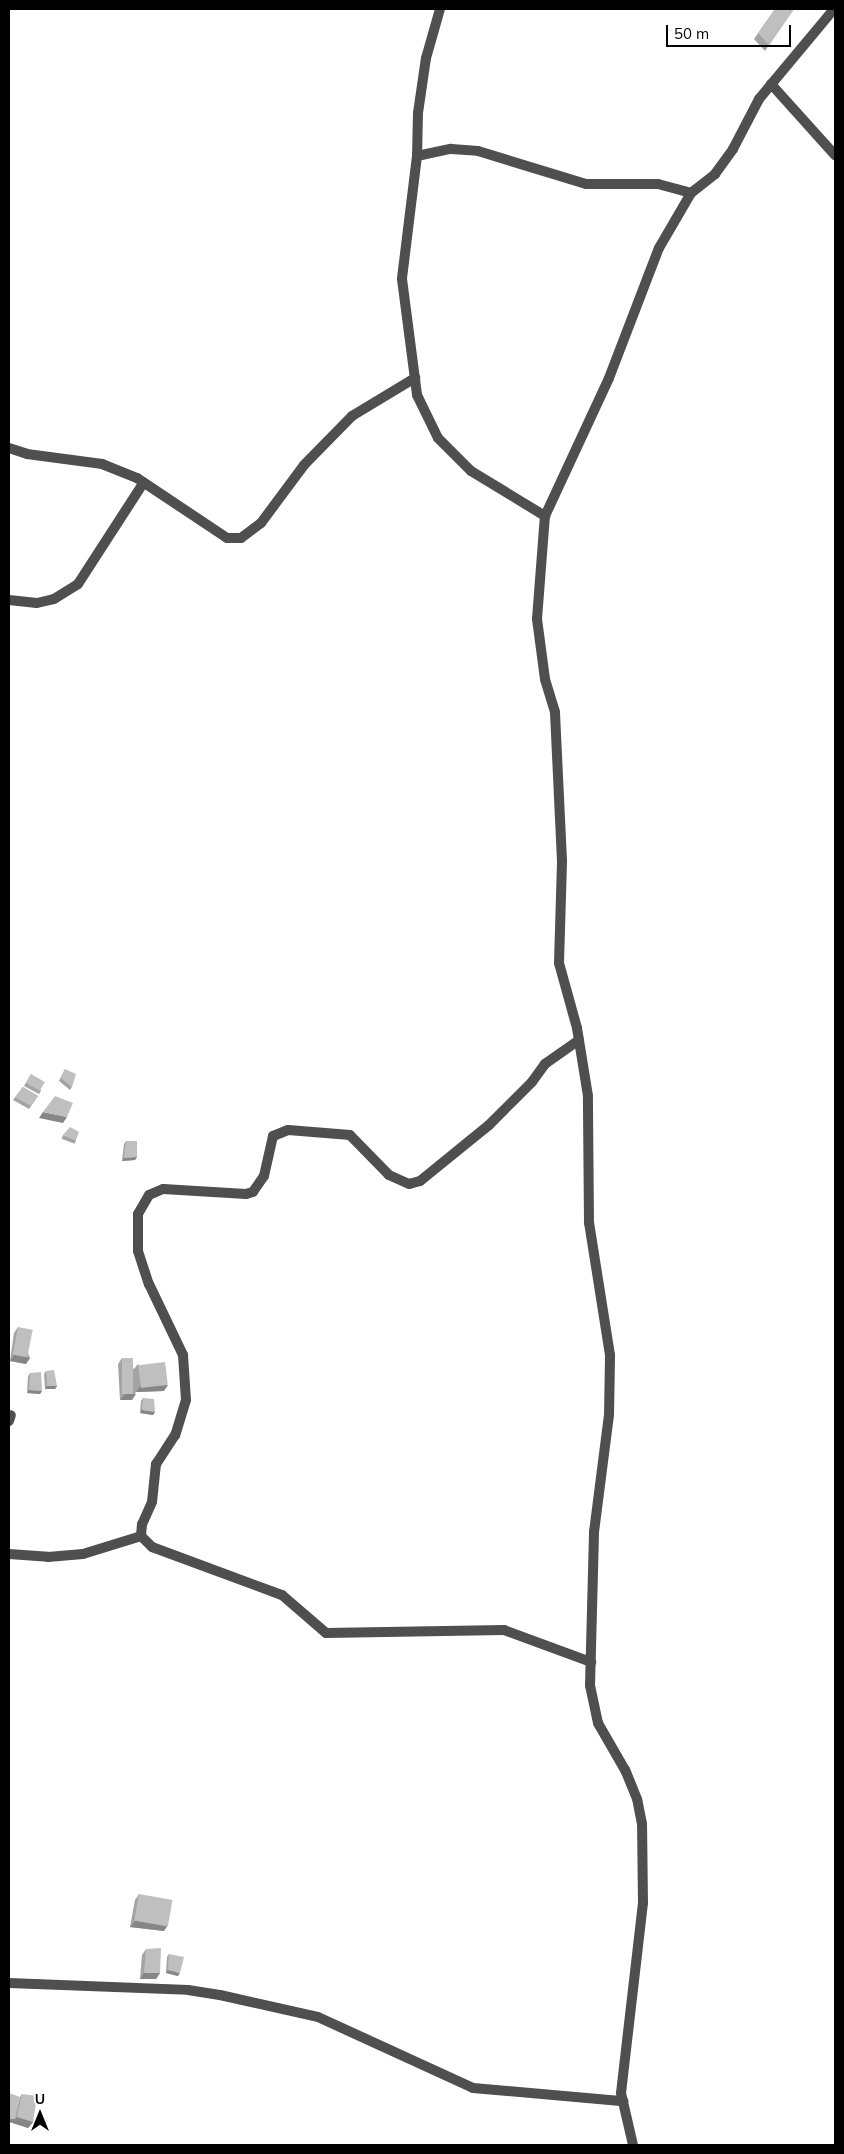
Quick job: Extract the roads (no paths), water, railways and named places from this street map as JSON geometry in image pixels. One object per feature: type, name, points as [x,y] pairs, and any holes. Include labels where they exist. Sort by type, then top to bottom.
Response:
[{"type":"street","points":[[440,9],[426,58],[418,113],[416,156],[402,279],[417,395],[438,438],[471,471],[545,516]]},
{"type":"street","points":[[633,2145],[621,2093],[643,1903],[642,1824],[637,1799],[625,1770],[598,1723],[590,1686],[594,1532],[609,1415],[610,1355],[589,1223],[588,1096],[579,1040],[560,963],[562,861],[554,712],[545,679],[537,619],[545,516],[609,378],[659,248],[691,193],[715,174],[734,149],[759,99],[834,9]]},
{"type":"street","points":[[771,84],[835,155]]},
{"type":"street","points":[[416,156],[451,149],[478,151],[586,184],[658,184],[691,193]]},
{"type":"street","points":[[9,448],[27,454],[102,464],[144,482],[227,538],[242,538],[261,523],[304,465],[352,416],[415,378]]},
{"type":"street","points":[[9,600],[37,603],[54,599],[78,584],[144,482]]},
{"type":"street","points":[[579,1040],[546,1064],[532,1082],[489,1125],[420,1181],[409,1184],[388,1175],[350,1135],[288,1130],[273,1136],[264,1176],[253,1192],[246,1194],[163,1189],[148,1195],[138,1214],[138,1251],[149,1284],[183,1355],[186,1400],[175,1434],[156,1464],[152,1502],[142,1524],[141,1536],[152,1547],[282,1595],[310,1620],[331,1634],[504,1630],[591,1662]]},
{"type":"street","points":[[9,1554],[48,1557],[82,1554],[141,1536]]},
{"type":"street","points":[[9,1983],[188,1990],[220,1994],[318,2017],[474,2088],[623,2101]]}]
